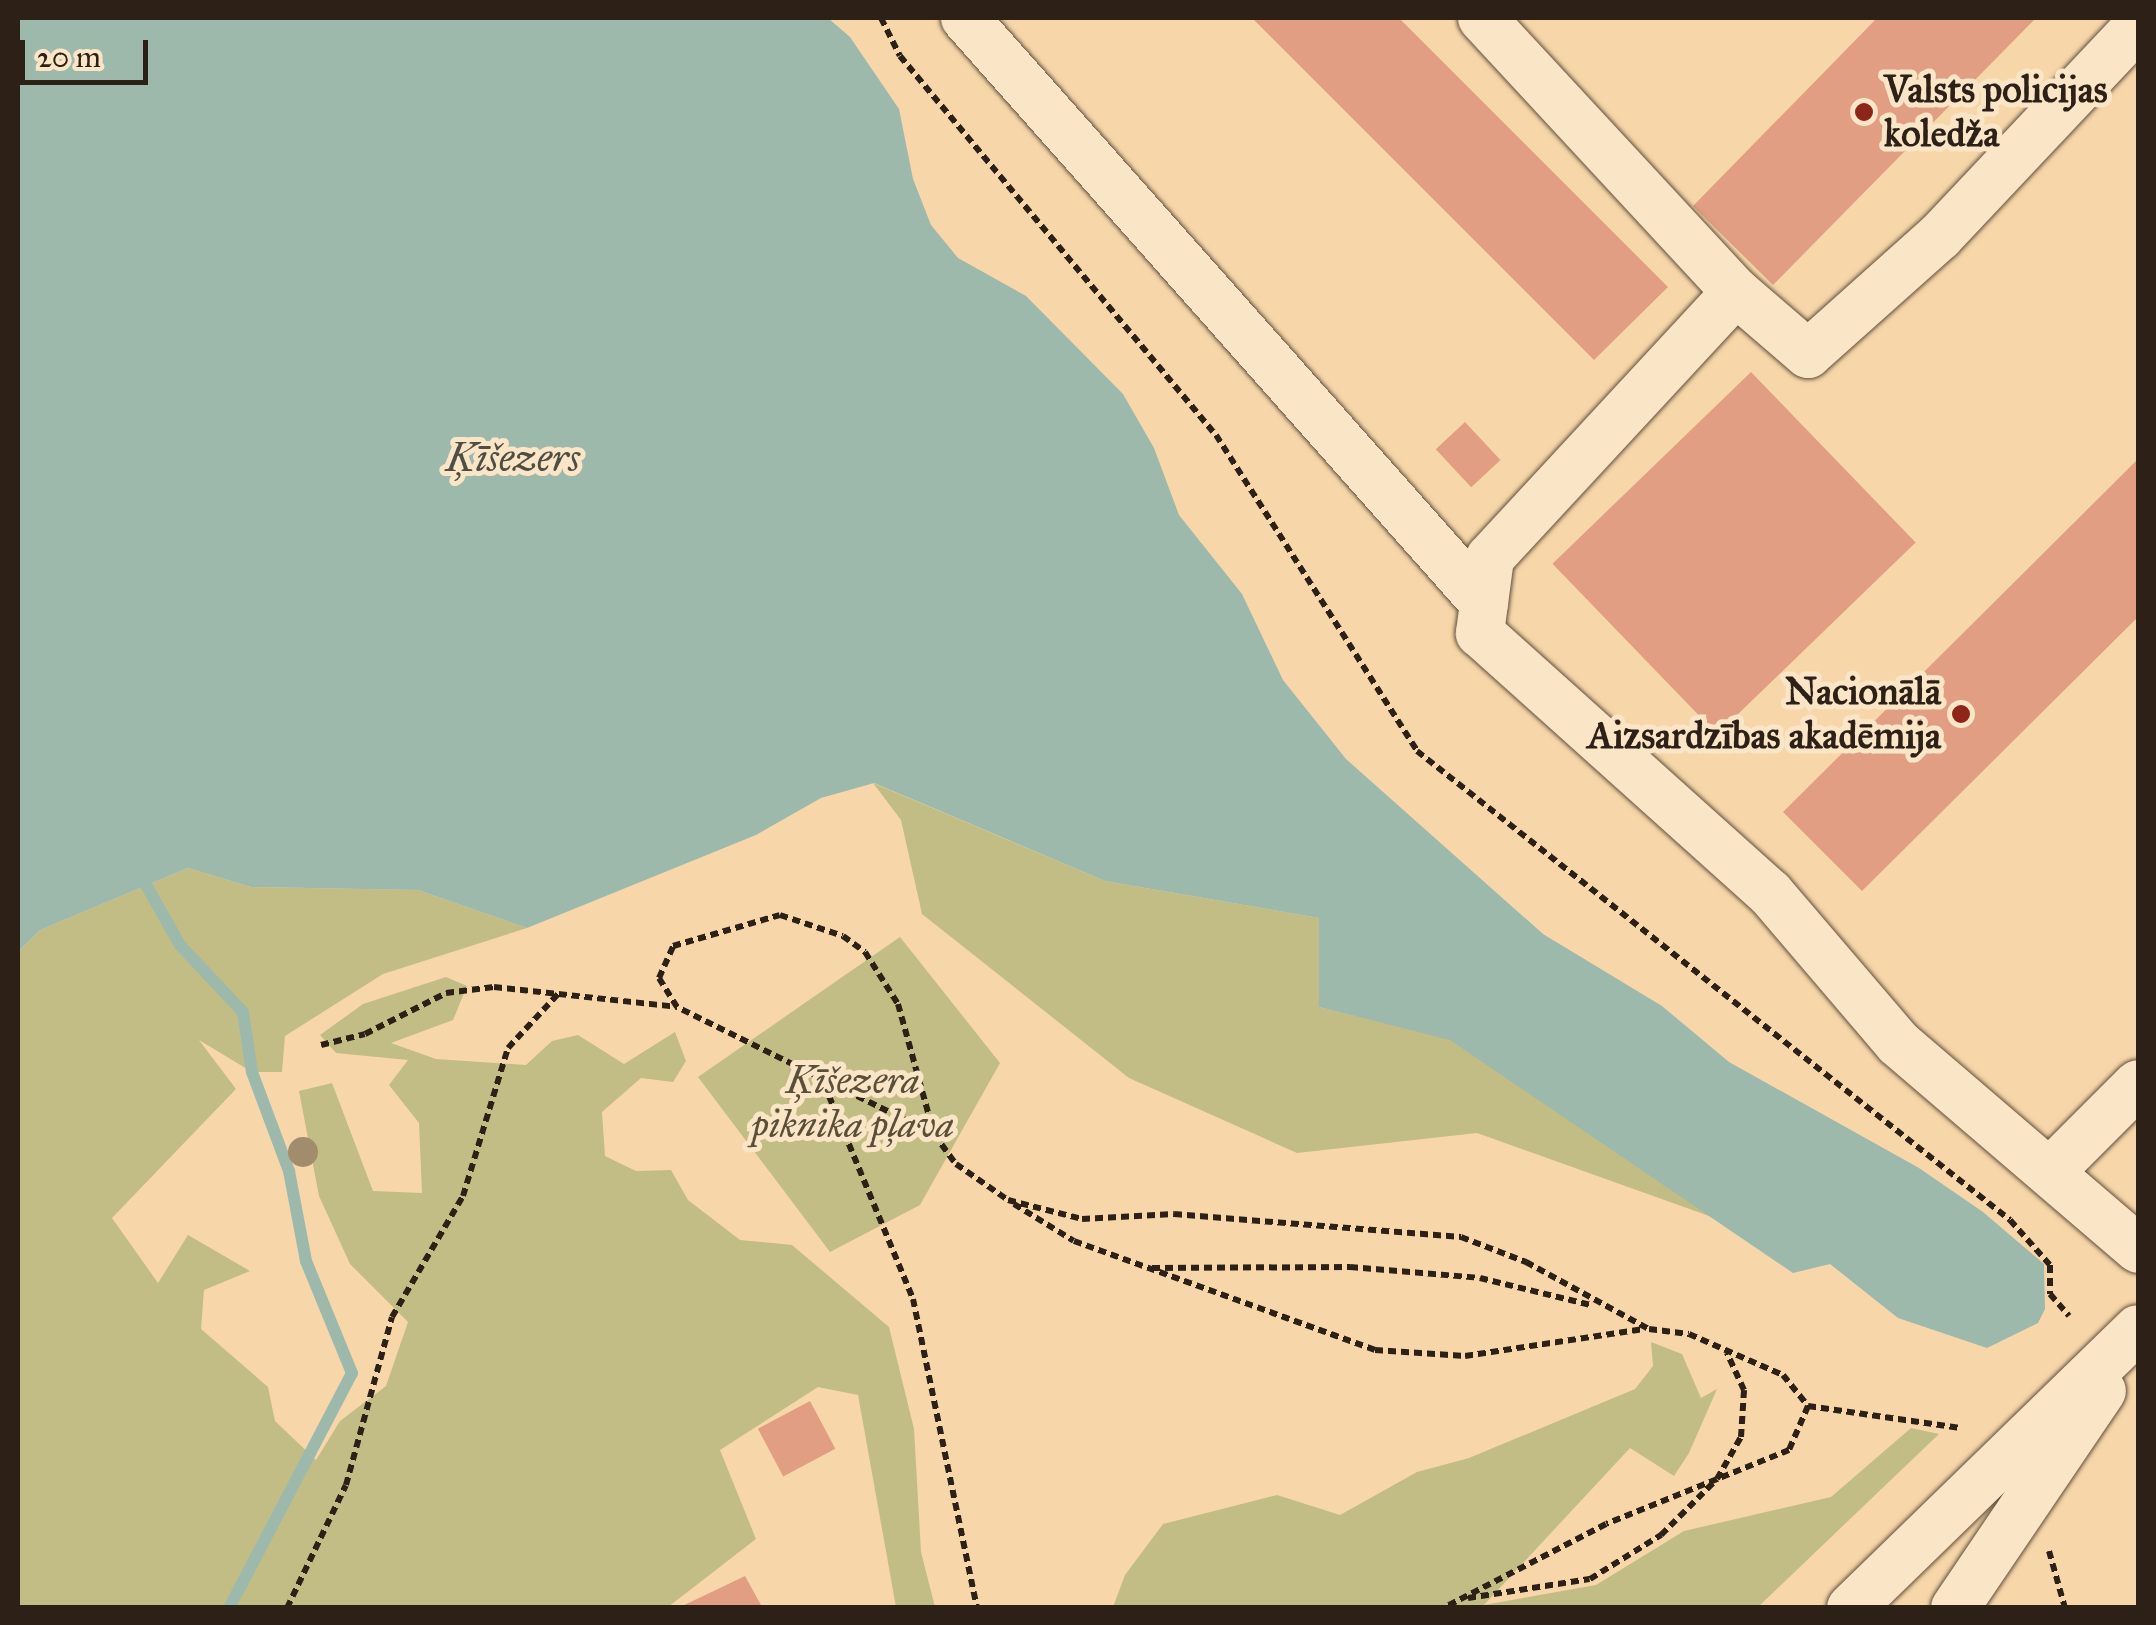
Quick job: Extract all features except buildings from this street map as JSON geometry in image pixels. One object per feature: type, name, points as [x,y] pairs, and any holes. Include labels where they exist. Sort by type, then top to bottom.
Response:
[{"type":"street","points":[[965,18],[1484,603]]},
{"type":"street","points":[[1482,18],[1736,292],[1808,354],[1940,236],[2138,26]]},
{"type":"street","points":[[1736,292],[1490,558],[1480,634],[1770,893],[1898,1043],[2138,1249]]},
{"type":"street","points":[[2050,1172],[2138,1084]]},
{"type":"street","points":[[1852,1608],[2133,1335]]},
{"type":"street","points":[[1955,1608],[2092,1411],[2133,1335]]},
{"type":"path","points":[[880,18],[900,56],[1216,436],[1417,751],[2010,1220],[2050,1265],[2050,1294],[2069,1316]]},
{"type":"path","points":[[677,1007],[659,978],[673,946],[780,915],[844,936],[865,952],[898,1004],[934,1134],[956,1164],[1074,1241],[1375,1350],[1465,1356],[1648,1329],[1689,1334],[1783,1375],[1808,1406],[1960,1428]]},
{"type":"path","points":[[321,1045],[365,1034],[446,993],[494,986],[677,1007],[824,1084],[934,1134]]},
{"type":"path","points":[[286,1608],[346,1485],[392,1317],[464,1196],[508,1048],[558,994]]},
{"type":"path","points":[[824,1084],[913,1300],[977,1608]]},
{"type":"path","points":[[1008,1200],[1082,1220],[1174,1214],[1461,1237],[1526,1262],[1602,1308],[1648,1329]]},
{"type":"path","points":[[1146,1268],[1350,1267],[1480,1278],[1602,1308]]},
{"type":"path","points":[[1462,1599],[1590,1579],[1661,1535],[1717,1478],[1741,1437],[1744,1390],[1727,1353]]},
{"type":"path","points":[[1444,1608],[1606,1524],[1789,1450],[1808,1406]]},
{"type":"path","points":[[2046,1540],[2066,1608]]},
{"type":"green space","points":[[873,783],[1105,881],[1319,918],[1319,1007],[1450,1039],[1723,1221],[1477,1133],[1297,1153],[1129,1078],[922,914],[901,820]]},
{"type":"green space","points":[[188,868],[251,887],[418,890],[527,928],[383,974],[285,1036],[282,1072],[252,1072],[199,1040],[236,1089],[112,1218],[158,1283],[188,1235],[250,1271],[204,1290],[201,1329],[268,1387],[275,1421],[316,1460],[340,1421],[386,1386],[408,1322],[350,1264],[319,1196],[299,1091],[332,1083],[373,1191],[422,1193],[419,1123],[389,1085],[408,1060],[336,1053],[320,1035],[363,1004],[446,977],[467,986],[453,1020],[391,1043],[436,1059],[526,1065],[552,1041],[578,1035],[624,1064],[675,1032],[686,1061],[673,1082],[641,1078],[602,1112],[605,1156],[636,1171],[671,1170],[688,1200],[740,1240],[792,1245],[889,1327],[914,1429],[921,1552],[935,1607],[896,1607],[858,1395],[818,1387],[720,1450],[756,1539],[668,1607],[18,1608],[18,952],[40,930]]},
{"type":"green space","name":"Ķīšezera piknika pļava","points":[[900,937],[1000,1063],[920,1205],[830,1252],[698,1077]]},
{"type":"green space","points":[[1651,1342],[1682,1354],[1701,1398],[1717,1389],[1689,1453],[1674,1476],[1630,1448],[1484,1605],[1596,1585],[1684,1531],[1831,1497],[1911,1428],[1939,1434],[1758,1607],[1113,1607],[1125,1575],[1163,1524],[1277,1495],[1340,1515],[1417,1472],[1469,1458],[1635,1389],[1653,1366]]},
{"type":"water","name":"Ķīšezers","points":[[18,18],[828,18],[850,37],[899,109],[913,179],[931,225],[958,258],[1026,296],[1123,394],[1154,448],[1179,515],[1242,594],[1283,680],[1346,759],[1543,934],[1662,1006],[1729,1062],[1919,1168],[1983,1212],[2044,1264],[2045,1309],[2038,1323],[1987,1348],[1898,1318],[1830,1264],[1793,1273],[1450,1040],[1319,1007],[1319,918],[1105,881],[874,783],[821,798],[756,835],[527,928],[418,890],[251,887],[188,868],[40,930],[18,952]]},
{"type":"waterway","points":[[145,883],[180,945],[243,1012],[252,1072],[289,1171],[306,1261],[352,1373],[229,1608]]},
{"type":"place","name":"Valsts policijas koledža","points":[[1864,112]]},
{"type":"place","name":"Nacionālā Aizsardzības akadēmija","points":[[1961,714]]}]
